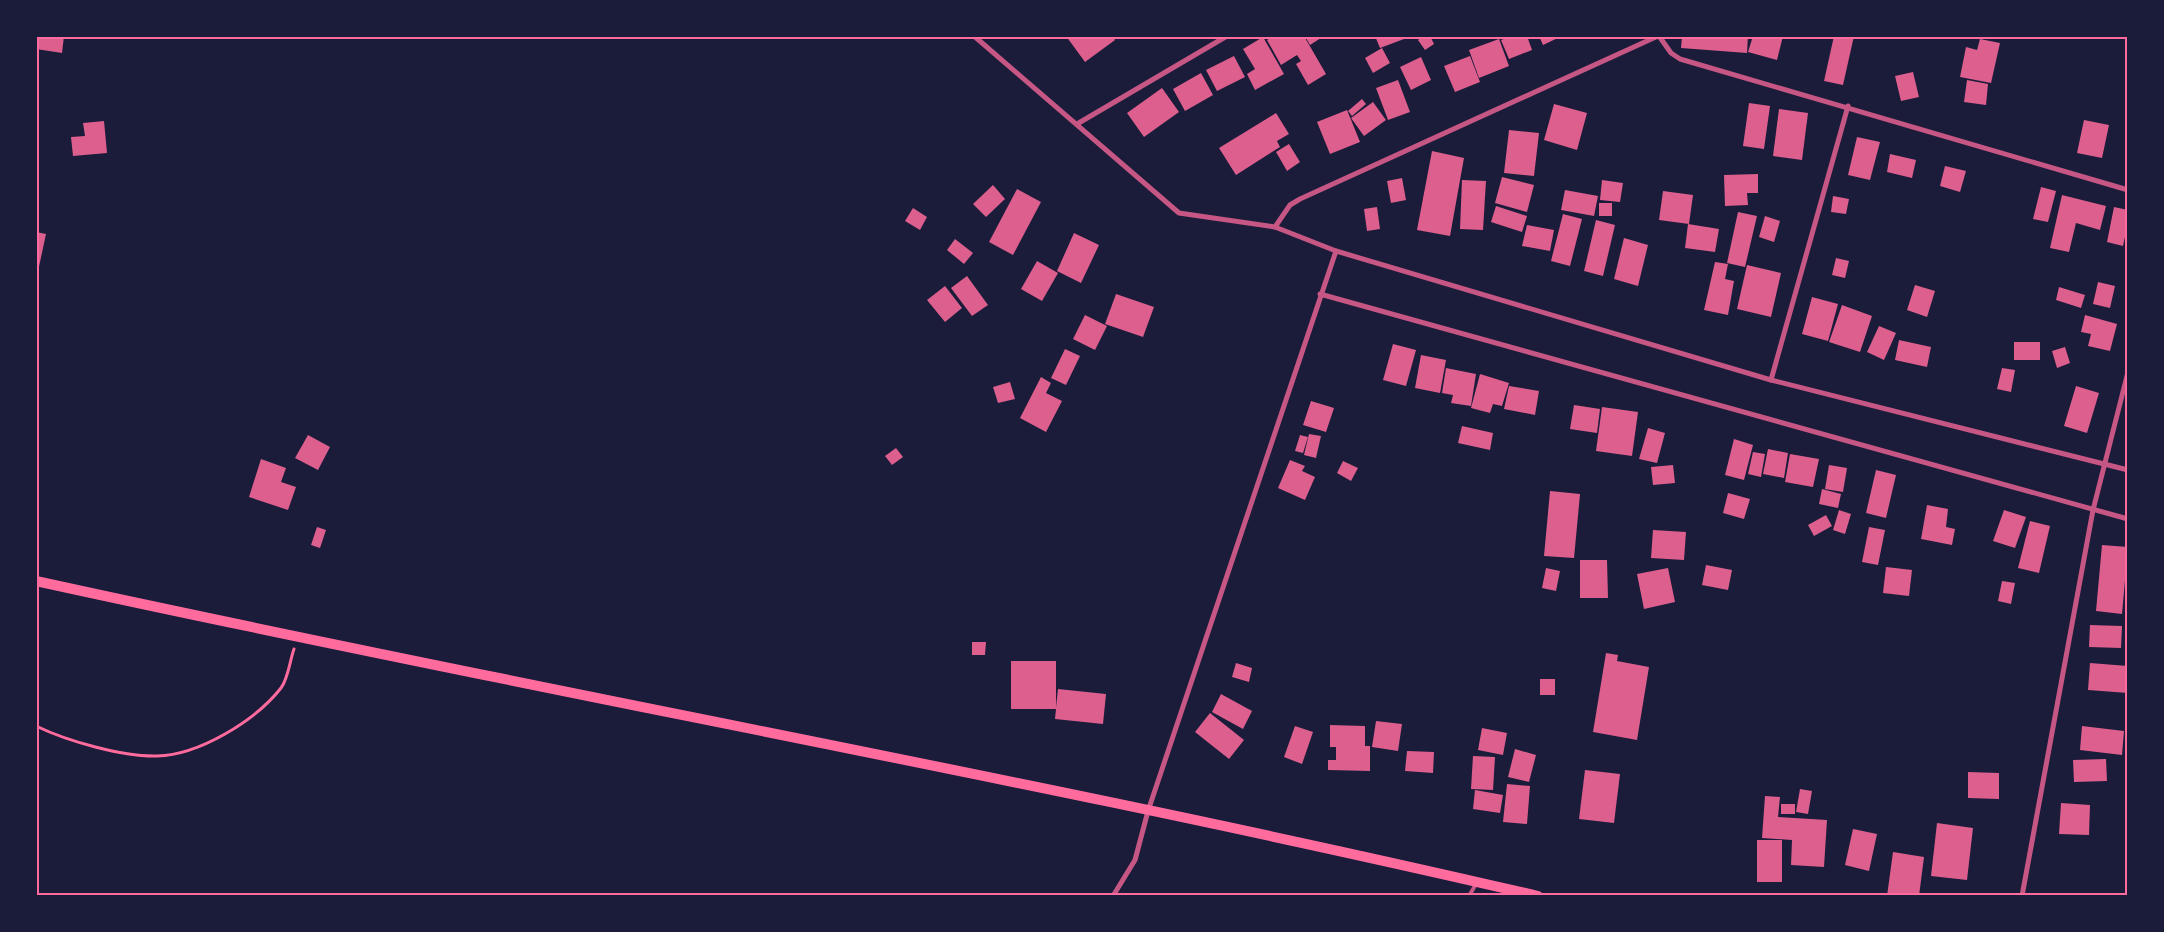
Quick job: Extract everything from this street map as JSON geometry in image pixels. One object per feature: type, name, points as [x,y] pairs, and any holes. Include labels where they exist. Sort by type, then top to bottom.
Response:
[{"type":"main road","points":[[36,581],[297,638],[1148,811],[1538,896]]},
{"type":"street","points":[[974,36],[1178,213],[1275,227],[1336,251],[1771,380],[2128,470]]},
{"type":"street","points":[[1077,124],[1227,36]]},
{"type":"street","points":[[1275,227],[1290,205],[1300,199],[1658,36],[1671,53],[1680,59],[1848,106],[2128,190]]},
{"type":"street","points":[[1771,380],[1848,106]]},
{"type":"street","points":[[1113,896],[1134,860],[1148,811],[1336,251]]},
{"type":"street","points":[[1320,294],[2128,519]]},
{"type":"street","points":[[2022,896],[2093,510],[2128,372]]},
{"type":"lane","points":[[1469,896],[1477,882]]},
{"type":"path","points":[[36,726],[111,751],[158,756],[203,747],[245,721],[282,687],[297,638]]},
{"type":"building","points":[[36,36],[64,36],[62,53],[36,49]]},
{"type":"building","points":[[1066,36],[1113,36],[1115,40],[1085,62]]},
{"type":"building","points":[[1274,36],[1304,36],[1326,74],[1308,85],[1296,64],[1301,61],[1297,55],[1281,65],[1267,40]]},
{"type":"building","points":[[1305,36],[1324,36],[1310,45]]},
{"type":"building","points":[[1375,36],[1403,36],[1404,39],[1380,48]]},
{"type":"building","points":[[1423,36],[1430,36],[1434,44],[1425,50],[1418,40]]},
{"type":"building","points":[[1512,36],[1527,36],[1532,50],[1509,59],[1501,40]]},
{"type":"building","points":[[1539,36],[1562,36],[1543,45]]},
{"type":"building","points":[[1682,36],[1748,36],[1747,53],[1681,48]]},
{"type":"building","points":[[1753,36],[1783,36],[1777,60],[1748,52]]},
{"type":"building","points":[[1834,36],[1854,36],[1843,85],[1824,81]]},
{"type":"building","points":[[1263,37],[1284,74],[1255,90],[1247,74],[1255,69],[1243,49]]},
{"type":"building","points":[[1499,39],[1509,66],[1479,78],[1469,50]]},
{"type":"building","points":[[1980,39],[2000,43],[1991,83],[1960,77],[1966,47],[1977,50]]},
{"type":"building","points":[[1382,48],[1390,63],[1373,73],[1365,58]]},
{"type":"building","points":[[1234,56],[1245,77],[1217,91],[1206,70]]},
{"type":"building","points":[[1470,56],[1480,82],[1455,92],[1444,66]]},
{"type":"building","points":[[1421,57],[1431,80],[1411,90],[1400,67]]},
{"type":"building","points":[[1913,72],[1919,97],[1901,101],[1895,76]]},
{"type":"building","points":[[1201,73],[1213,95],[1185,111],[1173,89]]},
{"type":"building","points":[[1398,80],[1410,112],[1388,120],[1376,88]]},
{"type":"building","points":[[1967,80],[1988,84],[1986,105],[1964,102]]},
{"type":"building","points":[[1162,88],[1179,112],[1144,137],[1127,113]]},
{"type":"building","points":[[1362,99],[1366,104],[1352,116],[1348,111]]},
{"type":"building","points":[[1373,102],[1386,120],[1364,136],[1351,118]]},
{"type":"building","points":[[1749,103],[1770,106],[1764,149],[1743,146]]},
{"type":"building","points":[[1554,104],[1587,113],[1577,150],[1544,140]]},
{"type":"building","points":[[1779,109],[1808,113],[1802,160],[1773,156]]},
{"type":"building","points":[[1347,110],[1360,142],[1330,154],[1317,122]]},
{"type":"building","points":[[1276,113],[1289,134],[1277,141],[1280,147],[1236,175],[1219,148]]},
{"type":"building","points":[[2084,120],[2109,125],[2102,158],[2077,153]]},
{"type":"building","points":[[104,121],[107,153],[73,156],[71,137],[85,136],[83,123]]},
{"type":"building","points":[[1509,130],[1539,133],[1534,176],[1504,173]]},
{"type":"building","points":[[1857,137],[1880,142],[1870,180],[1848,175]]},
{"type":"building","points":[[2125,143],[2128,143],[2128,164],[2125,164]]},
{"type":"building","points":[[1289,144],[1300,162],[1287,171],[1276,152]]},
{"type":"building","points":[[1432,151],[1464,158],[1450,236],[1417,230]]},
{"type":"building","points":[[1890,154],[1916,160],[1912,178],[1887,172]]},
{"type":"building","points":[[1945,166],[1966,171],[1960,192],[1940,186]]},
{"type":"building","points":[[1758,174],[1758,193],[1747,193],[1748,205],[1725,206],[1724,175]]},
{"type":"building","points":[[1502,177],[1534,185],[1527,212],[1495,203]]},
{"type":"building","points":[[1402,178],[1406,200],[1391,203],[1387,181]]},
{"type":"building","points":[[1462,180],[1486,181],[1483,230],[1460,229]]},
{"type":"building","points":[[1602,180],[1623,183],[1620,202],[1600,200]]},
{"type":"building","points":[[993,185],[1005,199],[986,217],[973,204]]},
{"type":"building","points":[[2041,187],[2056,191],[2048,222],[2033,219]]},
{"type":"building","points":[[1017,189],[1041,202],[1013,255],[989,242]]},
{"type":"building","points":[[1565,190],[1598,196],[1594,216],[1561,210]]},
{"type":"building","points":[[1663,191],[1693,195],[1689,224],[1659,220]]},
{"type":"building","points":[[2062,195],[2106,206],[2100,230],[2076,223],[2069,252],[2050,248]]},
{"type":"building","points":[[1833,196],[1849,199],[1846,214],[1831,212]]},
{"type":"building","points":[[1599,203],[1612,203],[1612,216],[1599,216]]},
{"type":"building","points":[[1496,206],[1527,216],[1522,232],[1491,222]]},
{"type":"building","points":[[1377,207],[1380,229],[1367,231],[1364,209]]},
{"type":"building","points":[[2114,207],[2128,210],[2128,223],[2123,246],[2107,242]]},
{"type":"building","points":[[913,208],[927,217],[920,230],[905,221]]},
{"type":"building","points":[[1738,212],[1757,216],[1745,267],[1727,263]]},
{"type":"building","points":[[1563,214],[1582,219],[1570,266],[1551,261]]},
{"type":"building","points":[[1765,216],[1780,221],[1774,242],[1759,237]]},
{"type":"building","points":[[1596,220],[1615,225],[1603,276],[1584,271]]},
{"type":"building","points":[[1688,224],[1719,229],[1715,252],[1685,248]]},
{"type":"building","points":[[1527,225],[1554,230],[1550,251],[1522,246]]},
{"type":"building","points":[[36,232],[46,234],[37,276],[36,276]]},
{"type":"building","points":[[1074,233],[1099,245],[1081,283],[1057,271]]},
{"type":"building","points":[[1624,238],[1648,245],[1638,286],[1614,279]]},
{"type":"building","points":[[955,239],[973,253],[964,264],[947,250]]},
{"type":"building","points":[[1836,258],[1849,261],[1845,278],[1832,275]]},
{"type":"building","points":[[1037,261],[1058,273],[1042,301],[1021,289]]},
{"type":"building","points":[[1715,262],[1728,264],[1725,279],[1734,281],[1728,315],[1704,310]]},
{"type":"building","points":[[1747,265],[1781,273],[1771,317],[1737,309]]},
{"type":"building","points":[[967,276],[988,305],[972,316],[951,288]]},
{"type":"building","points":[[2098,282],[2115,286],[2110,308],[2093,304]]},
{"type":"building","points":[[1915,285],[1935,291],[1927,317],[1907,310]]},
{"type":"building","points":[[945,286],[962,308],[945,322],[927,300]]},
{"type":"building","points":[[2059,287],[2085,295],[2081,308],[2056,300]]},
{"type":"building","points":[[1116,294],[1154,307],[1143,337],[1105,324]]},
{"type":"building","points":[[1812,297],[1838,304],[1828,341],[1802,334]]},
{"type":"building","points":[[1842,305],[1872,316],[1860,352],[1829,342]]},
{"type":"building","points":[[1085,315],[1107,326],[1095,350],[1073,339]]},
{"type":"building","points":[[2085,315],[2117,324],[2110,351],[2088,346],[2091,334],[2081,332]]},
{"type":"building","points":[[1879,326],[1896,333],[1884,360],[1867,352]]},
{"type":"building","points":[[1899,340],[1931,347],[1927,367],[1895,360]]},
{"type":"building","points":[[2014,342],[2040,342],[2040,360],[2014,360]]},
{"type":"building","points":[[1393,344],[1416,350],[1406,386],[1383,380]]},
{"type":"building","points":[[2065,347],[2070,363],[2057,368],[2052,351]]},
{"type":"building","points":[[1065,349],[1080,356],[1066,385],[1051,378]]},
{"type":"building","points":[[1421,355],[1446,360],[1440,393],[1415,388]]},
{"type":"building","points":[[1446,368],[1476,374],[1471,406],[1451,403],[1453,395],[1442,393]]},
{"type":"building","points":[[2002,368],[2015,370],[2011,392],[1997,389]]},
{"type":"building","points":[[1480,374],[1509,383],[1502,406],[1493,404],[1490,413],[1471,408]]},
{"type":"building","points":[[1041,377],[1051,383],[1046,393],[1062,401],[1046,432],[1020,418]]},
{"type":"building","points":[[1010,382],[1015,399],[998,403],[993,387]]},
{"type":"building","points":[[1509,386],[1539,391],[1535,415],[1504,409]]},
{"type":"building","points":[[2076,386],[2099,393],[2087,433],[2064,426]]},
{"type":"building","points":[[1311,401],[1334,408],[1326,432],[1303,425]]},
{"type":"building","points":[[1574,405],[1600,409],[1597,433],[1570,429]]},
{"type":"building","points":[[1602,407],[1638,412],[1632,456],[1596,451]]},
{"type":"building","points":[[1462,426],[1493,433],[1490,450],[1458,443]]},
{"type":"building","points":[[1648,428],[1665,433],[1657,463],[1639,459]]},
{"type":"building","points":[[1309,434],[1321,436],[1316,458],[1304,455]]},
{"type":"building","points":[[308,435],[330,447],[318,470],[295,458]]},
{"type":"building","points":[[1300,435],[1308,437],[1303,453],[1295,451]]},
{"type":"building","points":[[1734,439],[1753,445],[1744,480],[1725,475]]},
{"type":"building","points":[[896,448],[903,457],[892,465],[885,456]]},
{"type":"building","points":[[1768,449],[1788,453],[1784,478],[1763,474]]},
{"type":"building","points":[[1753,452],[1765,454],[1761,477],[1748,474]]},
{"type":"building","points":[[1790,454],[1819,459],[1813,487],[1785,482]]},
{"type":"building","points":[[261,459],[286,468],[281,482],[296,487],[288,510],[249,497]]},
{"type":"building","points":[[1290,460],[1305,466],[1302,471],[1315,477],[1305,500],[1278,488]]},
{"type":"building","points":[[1343,461],[1358,468],[1351,481],[1337,473]]},
{"type":"building","points":[[1673,465],[1675,483],[1653,485],[1651,467]]},
{"type":"building","points":[[1829,465],[1847,468],[1843,492],[1825,489]]},
{"type":"building","points":[[1876,470],[1896,475],[1886,518],[1866,513]]},
{"type":"building","points":[[1822,489],[1841,494],[1838,508],[1819,504]]},
{"type":"building","points":[[1550,491],[1580,494],[1574,558],[1544,556]]},
{"type":"building","points":[[1728,493],[1750,499],[1744,519],[1723,513]]},
{"type":"building","points":[[1927,505],[1948,509],[1946,527],[1955,529],[1952,545],[1921,539]]},
{"type":"building","points":[[1839,510],[1851,514],[1845,534],[1833,530]]},
{"type":"building","points":[[2004,510],[2026,517],[2015,548],[1993,541]]},
{"type":"building","points":[[1826,515],[1832,526],[1814,536],[1808,525]]},
{"type":"building","points":[[2030,521],[2050,526],[2039,573],[2018,568]]},
{"type":"building","points":[[317,527],[326,530],[320,548],[311,545]]},
{"type":"building","points":[[1869,527],[1885,530],[1878,565],[1862,562]]},
{"type":"building","points":[[1653,530],[1686,532],[1684,560],[1651,558]]},
{"type":"building","points":[[2102,545],[2128,547],[2122,614],[2096,611]]},
{"type":"building","points":[[1580,560],[1607,560],[1608,598],[1580,598]]},
{"type":"building","points":[[1706,565],[1732,570],[1728,590],[1702,585]]},
{"type":"building","points":[[1886,567],[1912,570],[1909,596],[1883,593]]},
{"type":"building","points":[[1546,568],[1560,571],[1556,591],[1542,588]]},
{"type":"building","points":[[1668,568],[1675,602],[1644,609],[1637,574]]},
{"type":"building","points":[[2002,581],[2015,583],[2011,604],[1998,601]]},
{"type":"building","points":[[2090,625],[2122,626],[2121,648],[2089,647]]},
{"type":"building","points":[[972,642],[986,642],[985,655],[972,655]]},
{"type":"building","points":[[1606,653],[1618,655],[1617,661],[1649,667],[1637,740],[1593,732]]},
{"type":"building","points":[[1011,661],[1056,661],[1056,707],[1058,689],[1106,694],[1103,724],[1055,719],[1056,709],[1011,709]]},
{"type":"building","points":[[1236,663],[1252,668],[1249,682],[1232,677]]},
{"type":"building","points":[[2090,663],[2128,666],[2128,693],[2088,690]]},
{"type":"building","points":[[1540,679],[1555,679],[1555,695],[1540,695]]},
{"type":"building","points":[[1221,694],[1252,711],[1243,729],[1212,712]]},
{"type":"building","points":[[1210,713],[1244,740],[1229,759],[1195,732]]},
{"type":"building","points":[[1376,721],[1402,724],[1398,751],[1372,747]]},
{"type":"building","points":[[1330,725],[1365,726],[1365,746],[1370,746],[1370,771],[1328,770],[1328,760],[1336,760],[1336,747],[1330,747]]},
{"type":"building","points":[[1295,726],[1313,732],[1302,764],[1284,757]]},
{"type":"building","points":[[2082,726],[2124,731],[2122,755],[2080,750]]},
{"type":"building","points":[[1482,728],[1507,733],[1503,755],[1478,750]]},
{"type":"building","points":[[1515,749],[1536,755],[1529,782],[1508,777]]},
{"type":"building","points":[[1407,751],[1434,752],[1433,773],[1405,771]]},
{"type":"building","points":[[1473,756],[1495,757],[1493,790],[1471,789]]},
{"type":"building","points":[[2106,759],[2107,781],[2074,782],[2073,760]]},
{"type":"building","points":[[1585,770],[1620,774],[1614,823],[1579,819]]},
{"type":"building","points":[[1968,772],[1999,773],[1999,799],[1968,798]]},
{"type":"building","points":[[1507,784],[1530,786],[1527,824],[1503,822]]},
{"type":"building","points":[[1800,789],[1812,791],[1808,814],[1796,812]]},
{"type":"building","points":[[1475,790],[1503,795],[1500,813],[1473,809]]},
{"type":"building","points":[[1765,796],[1780,797],[1778,817],[1827,820],[1824,867],[1791,865],[1792,840],[1762,838]]},
{"type":"building","points":[[2061,803],[2090,805],[2089,835],[2059,834]]},
{"type":"building","points":[[1781,804],[1795,804],[1795,814],[1781,814]]},
{"type":"building","points":[[1937,823],[1973,828],[1967,880],[1931,876]]},
{"type":"building","points":[[1853,829],[1877,834],[1869,871],[1845,865]]},
{"type":"building","points":[[1757,840],[1782,840],[1782,882],[1757,882]]},
{"type":"building","points":[[1893,852],[1924,857],[1919,896],[1887,896]]}]
